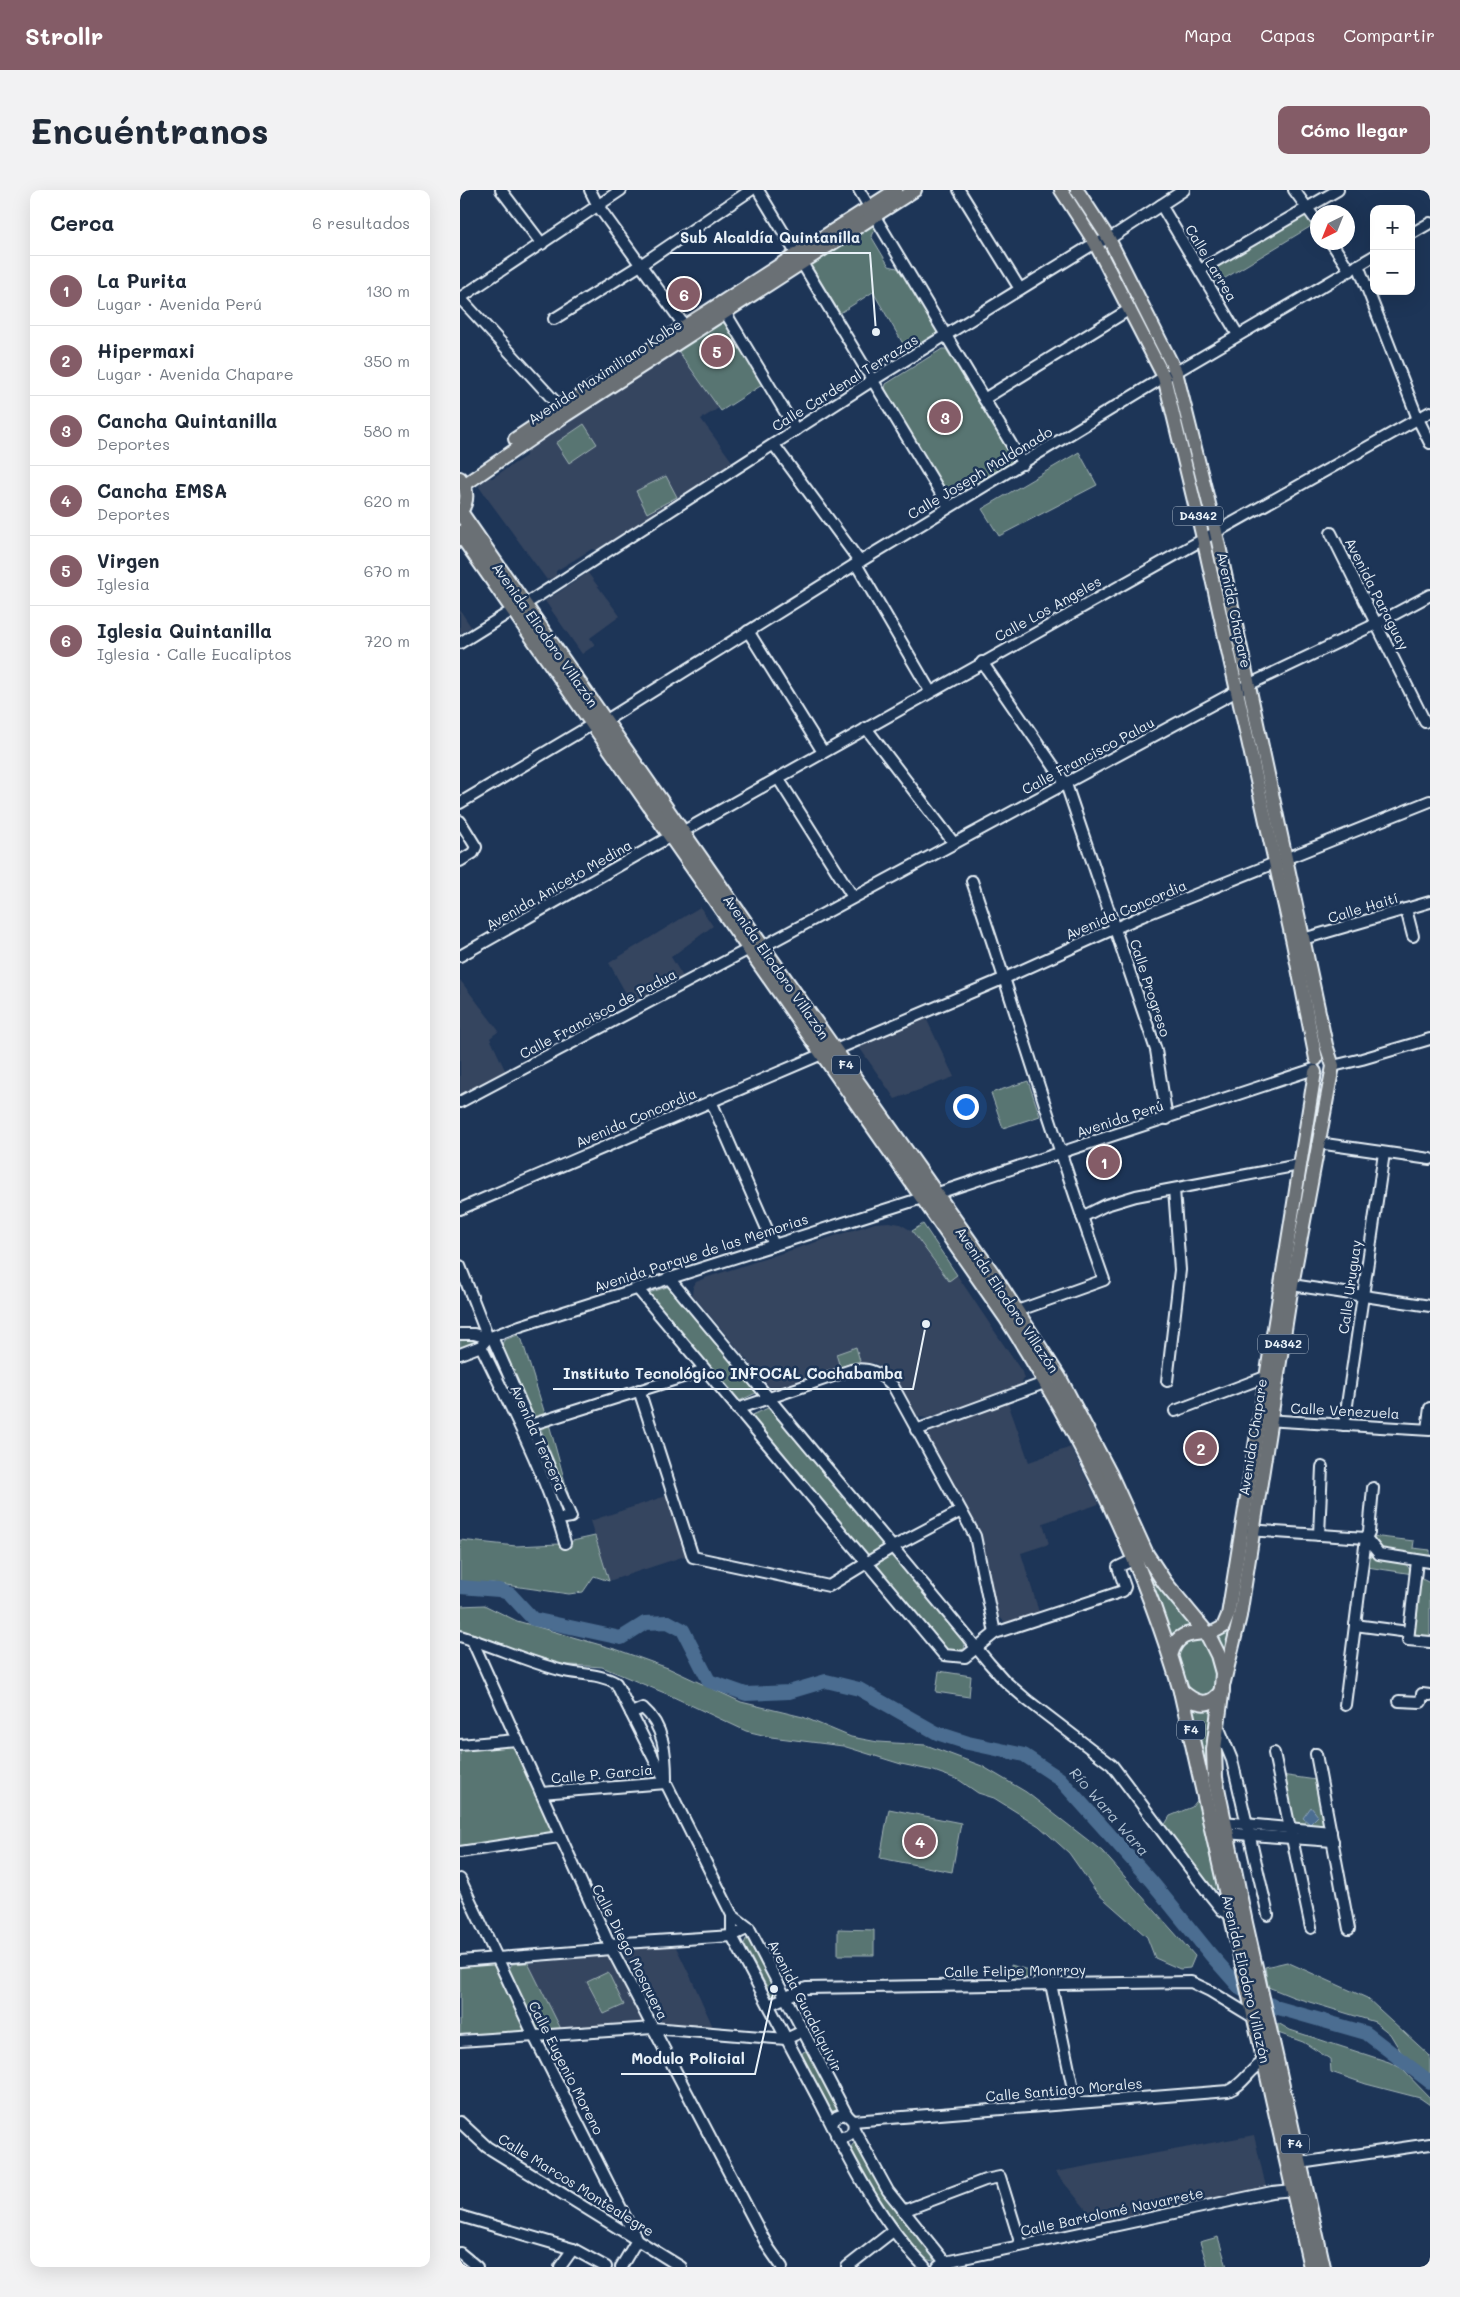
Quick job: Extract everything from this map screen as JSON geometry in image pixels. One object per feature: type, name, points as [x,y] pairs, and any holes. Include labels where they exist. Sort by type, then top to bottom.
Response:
[{"type":"highway","name":"Avenida Eliodoro Villazón","points":[[460,513],[518,607]]},
{"type":"highway","name":"Avenida Eliodoro Villazón","points":[[460,533],[518,607],[929,1196],[1017,1311],[1059,1378],[1087,1429],[1146,1554],[1165,1583],[1207,1634]]},
{"type":"highway","name":"Avenida Eliodoro Villazón","points":[[929,1196],[1048,1382],[1094,1467],[1135,1559],[1171,1653]]},
{"type":"highway","points":[[1171,1653],[1173,1646],[1181,1637],[1191,1633],[1207,1634]]},
{"type":"highway","name":"F4","points":[[1171,1653],[1182,1691],[1197,1703],[1204,1704],[1212,1701],[1222,1689],[1221,1664],[1207,1634]]},
{"type":"highway","name":"Avenida Eliodoro Villazón","points":[[1222,1689],[1214,1749],[1215,1778],[1252,1976],[1265,2061],[1311,2267]]},
{"type":"highway","name":"Avenida Eliodoro Villazón","points":[[1182,1691],[1232,1916],[1252,1976]]},
{"type":"highway","name":"Avenida Eliodoro Villazón","points":[[1259,2018],[1300,2163],[1323,2267]]},
{"type":"main road","name":"Avenida Maximiliano Kolbe","points":[[872,212],[896,190]]},
{"type":"main road","name":"Avenida Maximiliano Kolbe","points":[[461,480],[688,330],[872,212],[915,190]]},
{"type":"main road","name":"Avenida Chapare","points":[[1062,190],[1095,243],[1130,309],[1170,375],[1203,538],[1242,688],[1280,862],[1315,1067],[1265,1377],[1265,1420]]},
{"type":"main road","name":"Avenida Chapare","points":[[1077,190],[1108,239],[1170,375],[1216,532],[1242,688]]},
{"type":"main road","name":"Avenida Maximiliano Kolbe","points":[[461,480],[561,408],[688,330]]},
{"type":"main road","points":[[460,513],[467,496],[461,480]]},
{"type":"main road","name":"Avenida Chapare","points":[[1222,1689],[1265,1420],[1292,1285],[1331,1066],[1304,939],[1280,862]]},
{"type":"main road","points":[[1322,1056],[1331,1066],[1322,1076],[1315,1067],[1322,1056]]},
{"type":"main road","points":[[1207,1634],[1222,1627],[1234,1616]]},
{"type":"street","points":[[501,190],[542,244]]},
{"type":"street","points":[[590,190],[598,206],[642,264],[688,330]]},
{"type":"street","points":[[561,408],[460,298],[621,190]]},
{"type":"street","points":[[554,319],[642,264],[751,190]]},
{"type":"street","points":[[758,190],[949,507]]},
{"type":"street","points":[[859,190],[1023,464]]},
{"type":"street","points":[[959,190],[1020,289]]},
{"type":"street","name":"Calle Cardenal Terrazas","points":[[460,643],[874,380],[1095,243],[1108,239],[1184,190]]},
{"type":"street","points":[[1294,190],[1310,212]]},
{"type":"street","points":[[1200,270],[1338,190]]},
{"type":"street","name":"Calle Larrea","points":[[1161,205],[1238,336]]},
{"type":"street","points":[[1415,232],[1430,223]]},
{"type":"street","points":[[1338,250],[1354,268],[1430,443]]},
{"type":"street","name":"Calle Joseph Maldonado","points":[[460,803],[599,722],[949,507],[1370,258]]},
{"type":"street","points":[[722,308],[796,430]]},
{"type":"street","points":[[984,399],[1130,309]]},
{"type":"street","name":"Calle Los Angeles","points":[[676,834],[1430,412]]},
{"type":"street","points":[[774,444],[858,563],[930,692]]},
{"type":"street","name":"Avenida Paraguay","points":[[1330,533],[1424,722]]},
{"type":"street","name":"Calle Francisco Palau","points":[[755,948],[1066,784],[1242,688],[1376,624],[1430,595]]},
{"type":"street","points":[[748,631],[823,752]]},
{"type":"street","name":"Calle Progreso","points":[[982,662],[1066,784],[1156,1050],[1166,1118]]},
{"type":"street","points":[[866,728],[953,842]]},
{"type":"street","points":[[778,778],[854,897]]},
{"type":"street","name":"Avenida Concordia","points":[[460,1209],[1005,978],[1115,928],[1430,801]]},
{"type":"street","points":[[460,821],[476,847],[473,853],[460,861]]},
{"type":"street","name":"Avenida Aniceto Medina","points":[[460,956],[676,834]]},
{"type":"street","points":[[972,881],[1060,1152],[1104,1280],[1017,1311]]},
{"type":"street","name":"Calle Haití","points":[[1304,939],[1430,902]]},
{"type":"street","points":[[1406,909],[1413,936]]},
{"type":"street","name":"Calle Francisco de Padua","points":[[460,1102],[755,948]]},
{"type":"street","points":[[1331,1066],[1430,1039]]},
{"type":"street","name":"Avenida Perú","points":[[929,1196],[1315,1067]]},
{"type":"street","points":[[711,1101],[774,1245]]},
{"type":"street","points":[[1318,1143],[1430,1159]]},
{"type":"street","name":"Calle Uruguay","points":[[1344,1425],[1384,1153]]},
{"type":"street","points":[[1082,1217],[1106,1205],[1136,1196],[1299,1166]]},
{"type":"street","points":[[1166,1381],[1180,1270],[1174,1189]]},
{"type":"street","name":"Avenida Parque de las Memorias","points":[[460,1354],[487,1340],[668,1277],[929,1196]]},
{"type":"street","name":"Avenida Tercera","points":[[460,1266],[521,1428],[559,1519],[565,1543]]},
{"type":"street","points":[[668,1277],[891,1548],[1006,1681],[1112,1764],[1210,1895],[1222,1910],[1232,1916]]},
{"type":"street","points":[[1292,1285],[1430,1306]]},
{"type":"street","points":[[637,1288],[944,1655],[965,1658],[995,1633],[1123,1591],[1125,1587],[1118,1567],[1135,1559]]},
{"type":"street","points":[[460,1334],[487,1340]]},
{"type":"street","name":"Avenida Tercera","points":[[487,1340],[532,1424],[571,1517],[559,1519]]},
{"type":"street","points":[[737,1409],[851,1370],[862,1368],[874,1370],[893,1386],[975,1536],[995,1633]]},
{"type":"street","points":[[521,1428],[705,1370]]},
{"type":"street","points":[[1175,1411],[1265,1377]]},
{"type":"street","points":[[916,1430],[1048,1382]]},
{"type":"street","points":[[639,1390],[693,1557],[829,1586],[891,1548],[962,1511]]},
{"type":"street","points":[[1429,1430],[1430,1408]]},
{"type":"street","name":"Calle Venezuela","points":[[1265,1420],[1429,1430]]},
{"type":"street","points":[[1319,1534],[1322,1467]]},
{"type":"street","points":[[1345,1705],[1366,1538],[1369,1532],[1373,1488]]},
{"type":"street","points":[[1248,1530],[1366,1538],[1379,1554],[1430,1562]]},
{"type":"street","points":[[1417,1561],[1408,1640],[1430,1642]]},
{"type":"street","points":[[1355,1625],[1408,1632]]},
{"type":"street","points":[[460,1636],[472,1640]]},
{"type":"street","name":"Avenida Guadalquivir","points":[[472,1640],[562,1671],[591,1674],[616,1683],[732,1915],[749,1928],[888,2191],[944,2265]]},
{"type":"street","name":"Calle Diego Mosquera","points":[[472,1640],[610,1947],[768,2247],[782,2267]]},
{"type":"street","points":[[1399,1701],[1421,1702],[1422,1694],[1430,1695]]},
{"type":"street","name":"Avenida Guadalquivir","points":[[630,1713],[643,1708],[650,1715],[661,1737],[666,1754],[666,1783]]},
{"type":"street","points":[[1218,1726],[1232,1760],[1268,1915]]},
{"type":"street","points":[[460,1745],[517,1740]]},
{"type":"street","points":[[1274,1753],[1311,1928]]},
{"type":"street","points":[[1316,1754],[1349,1929]]},
{"type":"street","name":"Calle P. Garcia","points":[[541,1793],[666,1783]]},
{"type":"street","points":[[1224,1827],[1247,1824],[1291,1833],[1332,1837]]},
{"type":"street","points":[[1224,1827],[1249,1835],[1291,1833]]},
{"type":"street","points":[[460,1852],[559,1837]]},
{"type":"street","name":"Calle Eugenio Moreno","points":[[460,1879],[534,2036],[637,2240]]},
{"type":"street","name":"Avenida Guadalquivir","points":[[732,1915],[732,1936],[834,2130],[878,2209],[893,2231],[925,2267]]},
{"type":"street","points":[[460,1961],[732,1936],[749,1928]]},
{"type":"street","name":"Calle Felipe Monrroy","points":[[769,2005],[806,1988],[1191,1982],[1259,2018]]},
{"type":"street","points":[[1052,1984],[1076,2103]]},
{"type":"street","points":[[460,2041],[653,2028],[786,2038],[803,2031]]},
{"type":"street","name":"Calle Santiago Morales","points":[[834,2130],[846,2136],[851,2122],[1228,2091],[1240,2084],[1256,2065],[1265,2061]]},
{"type":"street","points":[[834,2130],[836,2116],[851,2122]]},
{"type":"street","name":"Calle Marcos Montealegre","points":[[460,2122],[487,2147],[681,2267]]},
{"type":"street","points":[[1300,2163],[1430,2144]]},
{"type":"street","points":[[903,2211],[985,2180],[1000,2177],[1021,2246]]},
{"type":"street","name":"Calle Bartolomé Navarrete","points":[[944,2265],[1021,2246],[1272,2192],[1294,2190]]},
{"type":"street","points":[[460,2216],[573,2249],[606,2267]]},
{"type":"street","points":[[847,2267],[893,2231]]},
{"type":"street","points":[[621,2267],[637,2240]]},
{"type":"street","points":[[560,2267],[573,2249]]},
{"type":"street","points":[[460,2253],[477,2267]]},
{"type":"shaded area","points":[[679,352],[719,408],[701,419],[734,464],[596,550],[592,549],[556,571],[556,576],[547,580],[479,487],[480,482],[488,477],[492,478],[526,456],[526,451],[674,353]]},
{"type":"shaded area","points":[[588,573],[620,616],[590,638],[595,645],[582,654],[545,601]]},
{"type":"shaded area","points":[[460,610],[471,627],[460,634]]},
{"type":"shaded area","points":[[700,907],[713,926],[671,957],[685,980],[633,1006],[609,963]]},
{"type":"shaded area","points":[[460,980],[499,1031],[490,1038],[506,1072],[460,1097]]},
{"type":"shaded area","points":[[926,1018],[954,1077],[895,1099],[859,1047]]},
{"type":"shaded area","points":[[889,1222],[900,1224],[912,1231],[948,1280],[957,1275],[1022,1372],[1024,1379],[1019,1387],[927,1418],[919,1417],[915,1414],[894,1374],[874,1363],[857,1363],[772,1390],[692,1294],[696,1282],[705,1278],[875,1223]]},
{"type":"shaded area","points":[[1008,1403],[1029,1462],[1071,1447],[1099,1504],[1043,1523],[1049,1544],[1021,1553],[1039,1612],[1011,1623],[1006,1623],[997,1615],[979,1533],[928,1436],[931,1431]]},
{"type":"shaded area","points":[[669,1495],[687,1550],[685,1556],[609,1581],[590,1521]]},
{"type":"shaded area","points":[[1311,1807],[1318,1816],[1310,1824],[1303,1818]]},
{"type":"shaded area","points":[[674,1943],[713,2027],[661,2022],[624,1954],[626,1948]]},
{"type":"shaded area","points":[[606,1956],[610,1958],[643,2022],[642,2024],[637,2027],[561,2029],[528,1963]]},
{"type":"shaded area","points":[[1254,2135],[1266,2187],[1099,2225],[1055,2172]]},
{"type":"green space","points":[[1307,214],[1310,220],[1310,227],[1217,283],[1209,272]]},
{"type":"green space","points":[[869,224],[876,226],[871,236],[889,266],[901,269],[940,336],[909,354],[873,292],[840,313],[811,265],[812,259]]},
{"type":"green space","points":[[721,322],[727,325],[762,385],[721,411],[679,352],[679,349]]},
{"type":"green space","points":[[942,349],[946,349],[1011,456],[1012,462],[954,496],[948,495],[885,389],[886,384]]},
{"type":"green space","points":[[584,424],[597,444],[569,463],[556,443]]},
{"type":"green space","points":[[1079,452],[1097,485],[999,536],[982,509]]},
{"type":"green space","points":[[666,476],[677,497],[647,513],[636,491]]},
{"type":"green space","points":[[1028,1081],[1040,1116],[1003,1128],[991,1093]]},
{"type":"green space","points":[[1317,1089],[1320,1090],[1267,1413]]},
{"type":"green space","points":[[923,1224],[957,1275],[949,1281],[912,1231]]},
{"type":"green space","points":[[670,1286],[756,1393],[739,1401],[649,1293]]},
{"type":"green space","points":[[518,1335],[522,1340],[545,1414],[535,1418],[500,1348],[504,1340]]},
{"type":"green space","points":[[460,1336],[473,1336],[476,1344],[460,1350]]},
{"type":"green space","points":[[856,1347],[860,1361],[840,1367],[836,1354]]},
{"type":"green space","points":[[768,1408],[885,1546],[871,1555],[865,1554],[748,1417]]},
{"type":"green space","points":[[549,1424],[570,1500],[540,1427]]},
{"type":"green space","points":[[595,1536],[609,1581],[594,1576],[583,1592],[569,1594],[492,1583],[460,1584],[460,1540],[516,1546],[559,1544]]},
{"type":"green space","points":[[1372,1536],[1414,1541],[1413,1548],[1430,1550],[1430,1557],[1382,1551],[1374,1543]]},
{"type":"green space","points":[[1370,1550],[1405,1563],[1413,1574],[1367,1567]]},
{"type":"green space","points":[[891,1553],[955,1629],[965,1648],[955,1654],[950,1653],[876,1564]]},
{"type":"green space","points":[[1152,1576],[1174,1605],[1196,1628],[1172,1637],[1148,1577]]},
{"type":"green space","points":[[1418,1577],[1430,1583],[1430,1640],[1419,1638],[1412,1633],[1406,1619],[1410,1583]]},
{"type":"green space","points":[[484,1605],[517,1621],[618,1650],[668,1668],[741,1702],[803,1717],[851,1737],[878,1742],[926,1745],[982,1766],[1026,1792],[1102,1851],[1195,1956],[1190,1968],[1180,1969],[1155,1958],[1147,1937],[1097,1893],[1069,1853],[1039,1826],[994,1798],[978,1793],[959,1780],[934,1771],[901,1764],[843,1746],[771,1737],[746,1731],[667,1694],[602,1667],[555,1664],[494,1645],[460,1630],[460,1606]]},
{"type":"green space","points":[[1228,1626],[1232,1626],[1226,1662],[1214,1635]]},
{"type":"green space","points":[[1196,1638],[1208,1648],[1215,1670],[1215,1693],[1201,1699],[1189,1691],[1177,1655],[1181,1641]]},
{"type":"green space","points":[[939,1671],[971,1676],[969,1697],[936,1692]]},
{"type":"green space","points":[[1190,1706],[1204,1710],[1213,1707],[1208,1754],[1213,1801]]},
{"type":"green space","points":[[510,1746],[518,1752],[552,1831],[550,1834],[460,1847],[460,1749]]},
{"type":"green space","points":[[1281,1775],[1316,1780],[1325,1827],[1294,1826]]},
{"type":"green space","points":[[1199,1798],[1218,1888],[1215,1891],[1211,1889],[1163,1828],[1170,1816],[1192,1807]]},
{"type":"green space","points":[[889,1809],[961,1823],[952,1872],[880,1858]]},
{"type":"green space","points":[[838,1929],[874,1930],[874,1955],[838,1955]]},
{"type":"green space","points":[[746,1939],[749,1939],[781,1996],[773,1998],[744,1944]]},
{"type":"green space","points":[[1287,1962],[1367,1998],[1430,2056],[1430,2076],[1401,2052],[1390,2034],[1375,2022],[1293,1997],[1268,1987],[1265,1967]]},
{"type":"green space","points":[[491,1963],[498,1967],[525,2031],[460,2038],[460,1966]]},
{"type":"green space","points":[[528,1963],[561,2029],[536,2031],[508,1971],[512,1964]]},
{"type":"green space","points":[[1011,1965],[1052,1977],[1012,1980]]},
{"type":"green space","points":[[608,1972],[624,2005],[604,2014],[587,1982]]},
{"type":"green space","points":[[1278,2023],[1290,2030],[1389,2062],[1401,2068],[1430,2098],[1430,2105],[1420,2098],[1366,2084],[1331,2072],[1330,2059],[1303,2042],[1278,2033]]},
{"type":"green space","points":[[808,2050],[839,2110],[835,2112],[831,2110],[802,2055],[803,2052]]},
{"type":"green space","points":[[854,2143],[857,2143],[888,2199],[930,2250],[934,2261],[924,2257],[900,2231],[850,2148]]},
{"type":"green space","points":[[1218,2237],[1227,2267],[1208,2267],[1200,2242]]},
{"type":"waterway","name":"Río Wara Wara","points":[[460,1587],[499,1590],[510,1594],[533,1619],[621,1638],[645,1623],[668,1622],[683,1630],[709,1681],[746,1694],[789,1692],[826,1681],[859,1689],[937,1733],[968,1743],[1024,1755],[1059,1778],[1152,1882],[1241,1989],[1275,2007],[1366,2033],[1430,2082]]},
{"type":"place","name":"Iglesia Quintanilla","points":[[684,294]]},
{"type":"place","name":"Sub Alcaldía Quintanilla","points":[[876,332]]},
{"type":"place","name":"Virgen","points":[[717,351]]},
{"type":"place","name":"Cancha Quintanilla","points":[[945,417]]},
{"type":"place","name":"La Purita","points":[[1104,1162]]},
{"type":"place","name":"Instituto Tecnológico INFOCAL Cochabamba","points":[[926,1324]]},
{"type":"place","name":"Hipermaxi","points":[[1201,1448]]},
{"type":"place","name":"Cancha EMSA","points":[[920,1841]]},
{"type":"place","name":"Modulo Policial","points":[[774,1989]]}]
